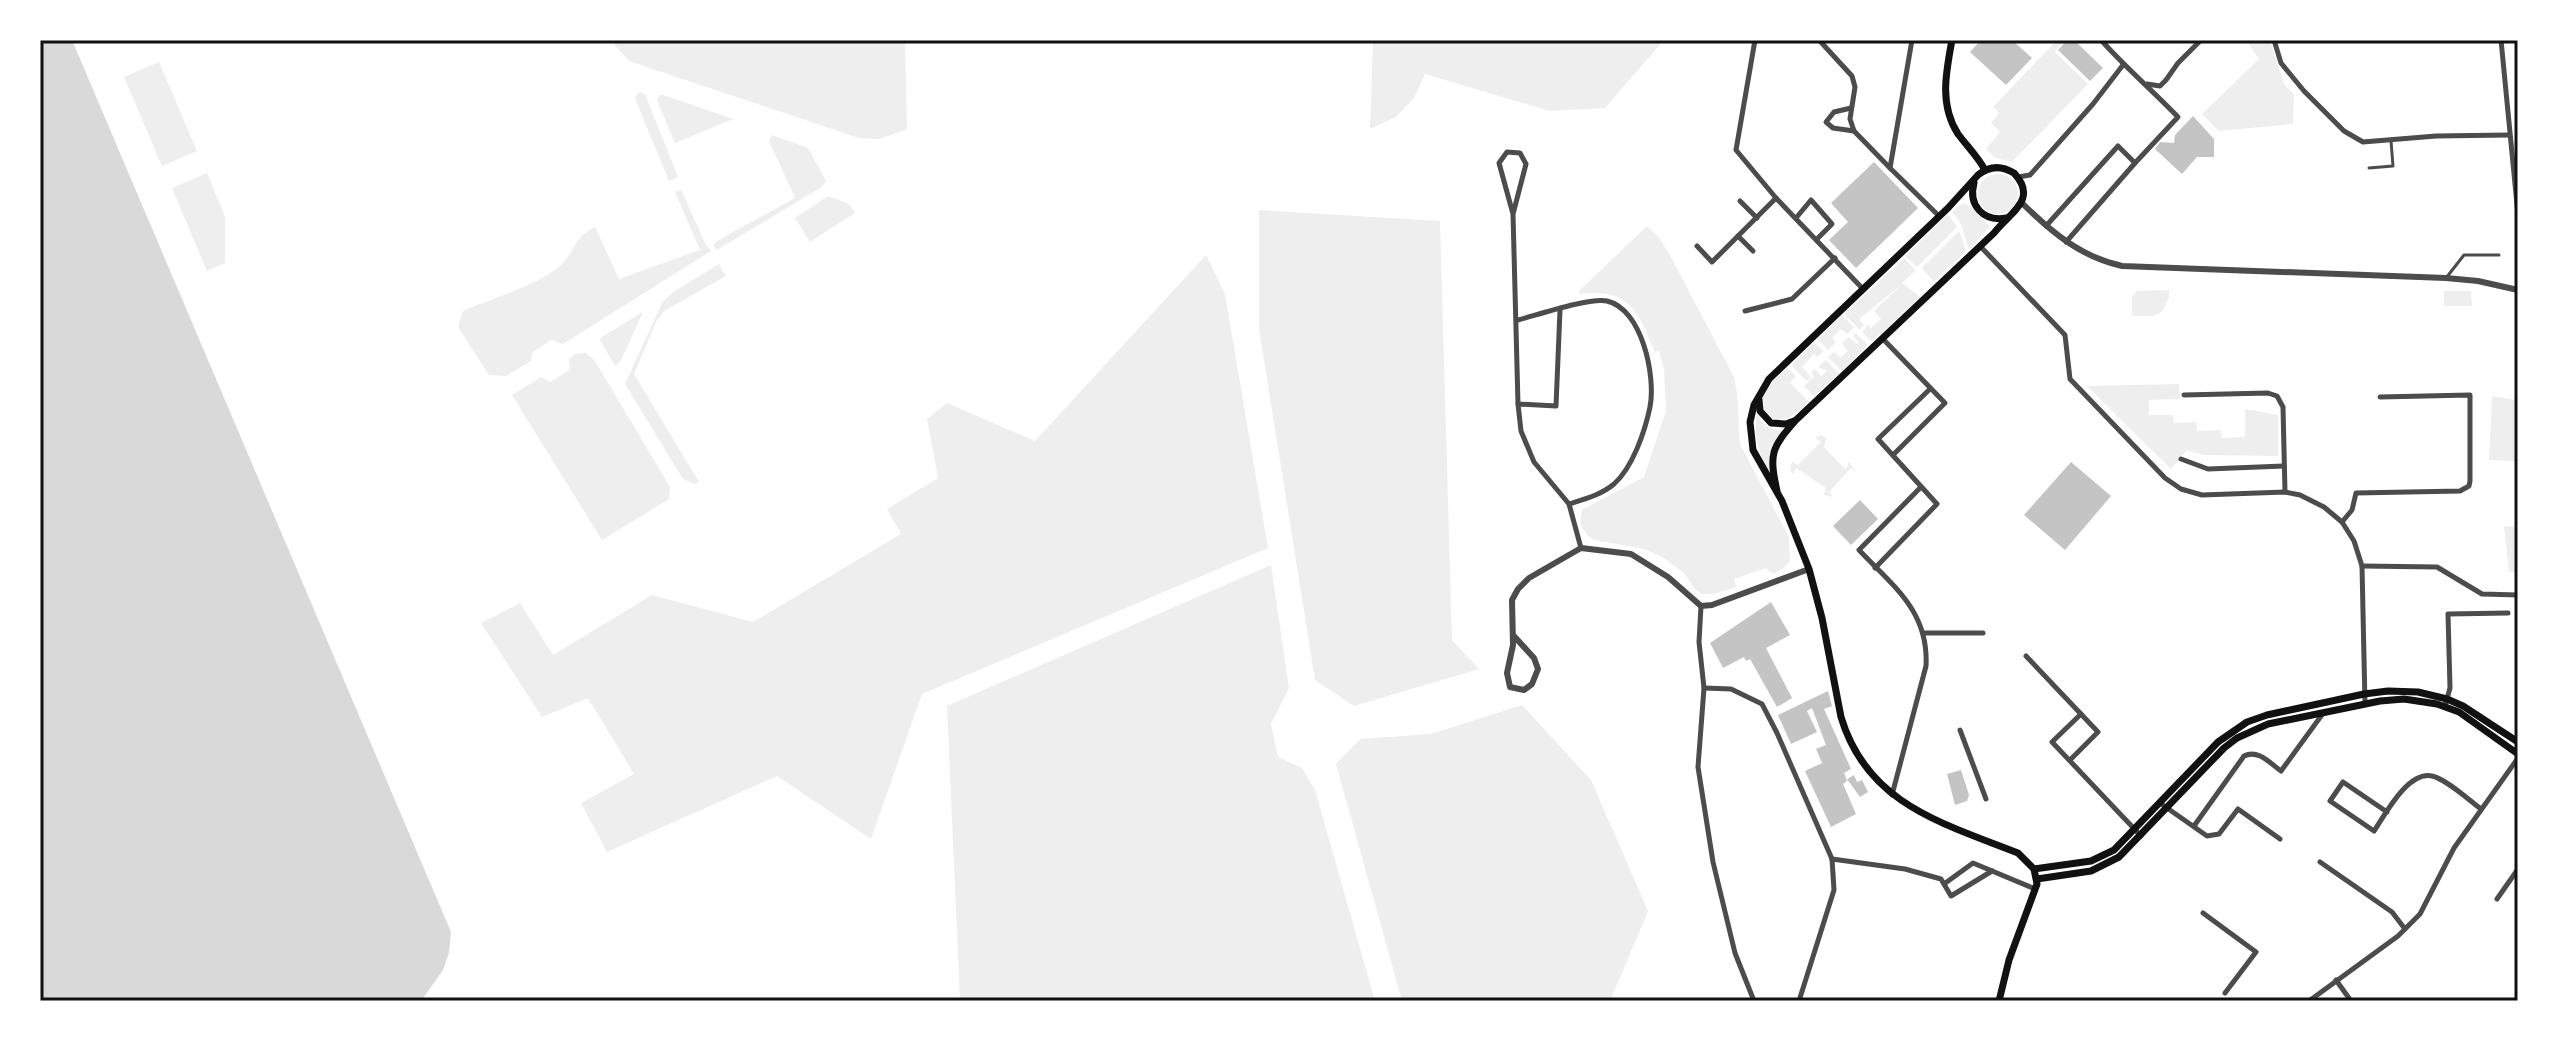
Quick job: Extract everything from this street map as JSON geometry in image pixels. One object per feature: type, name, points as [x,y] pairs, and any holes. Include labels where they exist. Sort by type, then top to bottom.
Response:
[{"type":"main road","points":[[1952,40],[1945,77],[1946,107],[1956,131],[1985,170]]},
{"type":"main road","points":[[1777,491],[1753,450],[1750,435],[1754,405],[1769,379],[1985,170],[2003,168],[2018,177],[2024,190],[2022,203],[2015,212],[1796,420],[1780,438],[1771,464],[1777,491],[1809,569],[1845,730],[1863,764],[1892,795],[1927,817],[2018,853],[2034,869],[2036,889],[2009,960],[1999,1001]]},
{"type":"main road","points":[[1975,181],[1972,196],[1978,210],[1991,218],[2006,218]]},
{"type":"main road","points":[[1761,390],[1758,403],[1765,419],[1778,424],[1796,420]]},
{"type":"main road","points":[[2034,869],[2091,861],[2120,846],[2138,833],[2208,751],[2233,730],[2267,715],[2364,694],[2405,691],[2472,711],[2518,742]]},
{"type":"main road","points":[[2163,806],[2237,738],[2268,724],[2365,704],[2404,699],[2446,703],[2518,756]]},
{"type":"main road","points":[[2037,879],[2091,871],[2110,864],[2126,853],[2138,833]]},
{"type":"street","points":[[1755,40],[1736,150],[1776,198],[1863,289]]},
{"type":"street","points":[[1819,40],[1852,76],[1855,87],[1850,119],[1854,131],[1939,216]]},
{"type":"street","points":[[1890,168],[1912,40]]},
{"type":"street","points":[[2066,242],[2178,117],[2101,40]]},
{"type":"street","points":[[2146,84],[2160,86],[2201,40]]},
{"type":"street","points":[[2274,40],[2281,63],[2326,115],[2363,142],[2509,135]]},
{"type":"street","points":[[2501,40],[2518,215]]},
{"type":"street","points":[[2018,177],[2030,175],[2123,65]]},
{"type":"street","points":[[1851,108],[1834,112],[1826,122],[1833,128],[1854,131]]},
{"type":"street","points":[[2046,226],[2118,146],[2135,163]]},
{"type":"street","points":[[1513,214],[1526,164],[1520,153],[1507,152],[1499,163],[1513,214],[1521,431],[1534,462],[1569,504],[1581,548]]},
{"type":"street","points":[[1697,246],[1712,262],[1776,198]]},
{"type":"street","points":[[1796,218],[1811,200],[1832,224],[1817,239]]},
{"type":"street","points":[[1740,201],[1757,218]]},
{"type":"street","points":[[2022,203],[2066,242],[2097,259],[2122,266],[2446,278],[2518,290]]},
{"type":"street","points":[[1738,236],[1753,251]]},
{"type":"street","points":[[1980,246],[2065,335],[2070,379],[2165,478],[2181,489],[2202,495],[2285,492],[2313,500],[2342,522],[2354,541],[2362,566],[2365,704]]},
{"type":"street","points":[[1745,311],[1792,299],[1835,258]]},
{"type":"street","points":[[1517,320],[1604,300],[1621,306],[1635,322],[1651,377],[1651,406],[1629,464],[1614,484],[1591,497],[1569,504]]},
{"type":"street","points":[[1518,404],[1556,406],[1560,310]]},
{"type":"street","points":[[1882,338],[1945,403],[1893,455]]},
{"type":"street","points":[[1875,568],[1937,504],[1878,439],[1930,389]]},
{"type":"street","points":[[2184,395],[2268,393],[2277,396],[2283,407],[2285,492]]},
{"type":"street","points":[[2342,522],[2352,510],[2356,493],[2460,491],[2470,481],[2470,395],[2380,397]]},
{"type":"street","points":[[2181,459],[2208,469],[2284,466]]},
{"type":"street","points":[[1892,795],[1926,666],[1927,649],[1924,633],[1912,607],[1859,550],[1921,487]]},
{"type":"street","points":[[1513,635],[1534,658],[1538,669],[1532,684],[1524,690],[1510,687],[1507,673],[1513,635],[1512,600],[1529,578],[1581,548],[1631,554],[1668,577],[1701,606],[1712,605],[1809,569]]},
{"type":"street","points":[[2362,566],[2437,567],[2482,594],[2518,595]]},
{"type":"street","points":[[1701,606],[1699,642],[1704,688],[1698,767],[1713,862],[1735,953],[1754,1001]]},
{"type":"street","points":[[2446,703],[2450,688],[2448,614],[2508,613]]},
{"type":"street","points":[[1924,633],[1983,633]]},
{"type":"street","points":[[2026,656],[2098,732],[2070,760]]},
{"type":"street","points":[[1704,688],[1731,689],[1762,704],[1832,859],[1834,890],[1799,1001]]},
{"type":"street","points":[[2194,826],[2244,756],[2258,754],[2281,771],[2325,711]]},
{"type":"street","points":[[2081,714],[2052,742],[2138,833]]},
{"type":"street","points":[[1960,730],[1986,799]]},
{"type":"street","points":[[2309,1001],[2405,929],[2420,914],[2454,848],[2518,756]]},
{"type":"street","points":[[2387,812],[2343,782],[2330,801],[2374,831],[2409,783],[2424,776],[2440,779],[2481,809]]},
{"type":"street","points":[[2163,806],[2207,836],[2214,837],[2238,809],[2280,839]]},
{"type":"street","points":[[1832,859],[1905,869],[1941,879],[1951,896],[1992,871]]},
{"type":"street","points":[[2320,862],[2392,912],[2405,929]]},
{"type":"street","points":[[1944,884],[1973,863],[2036,889]]},
{"type":"street","points":[[2497,899],[2518,869]]},
{"type":"street","points":[[2203,913],[2256,952],[2225,993]]},
{"type":"street","points":[[2336,980],[2351,1001]]},
{"type":"lane","points":[[2369,168],[2393,166],[2391,140]]},
{"type":"lane","points":[[2446,278],[2464,255],[2499,255]]},
{"type":"shaded area","points":[[40,40],[72,40],[451,932],[443,970],[421,1001],[40,1001]]},
{"type":"shaded area","points":[[610,40],[905,40],[907,129],[880,139],[859,138],[629,61]]},
{"type":"shaded area","points":[[1373,40],[1664,40],[1605,108],[1550,111],[1425,74],[1414,98],[1396,117],[1370,129]]},
{"type":"shaded area","points":[[2057,40],[2065,40],[2055,52],[2088,84],[2012,162],[1996,158],[1986,149],[2000,132],[1991,123],[1999,113],[1993,107]]},
{"type":"shaded area","points":[[2246,40],[2270,40],[2284,84],[2294,95],[2293,124],[2219,131],[2202,114],[2259,59]]},
{"type":"shaded area","points":[[159,62],[197,151],[162,166],[124,77]]},
{"type":"shaded area","points":[[639,92],[645,94],[678,177],[669,181],[635,98]]},
{"type":"shaded area","points":[[660,95],[733,119],[675,143],[657,100]]},
{"type":"shaded area","points":[[772,135],[808,148],[826,181],[822,187],[717,250],[713,245],[717,241],[795,198],[769,141]]},
{"type":"shaded area","points":[[207,173],[225,217],[225,263],[207,271],[172,188]]},
{"type":"shaded area","points":[[1998,174],[2012,180],[2018,194],[2012,208],[1998,214],[1984,208],[1978,194],[1984,180]]},
{"type":"shaded area","points":[[681,190],[711,251],[563,344],[551,340],[532,353],[531,361],[506,376],[489,375],[458,327],[463,311],[543,278],[565,261],[581,237],[595,227],[619,279],[700,250],[675,192]]},
{"type":"shaded area","points":[[828,196],[849,204],[855,213],[810,242],[795,218]]},
{"type":"shaded area","points":[[1963,203],[1990,227],[1969,250],[1961,224],[1952,212]]},
{"type":"shaded area","points":[[1259,210],[1440,221],[1452,640],[1479,669],[1354,706],[1315,680],[1259,329]]},
{"type":"shaded area","points":[[1948,214],[1957,227],[1917,267],[1905,256]]},
{"type":"shaded area","points":[[1647,226],[1660,239],[1672,259],[1734,377],[1740,444],[1789,537],[1790,561],[1784,568],[1773,574],[1766,568],[1734,579],[1736,587],[1713,594],[1702,594],[1695,589],[1684,573],[1662,557],[1644,549],[1595,540],[1580,524],[1582,510],[1644,477],[1666,411],[1664,369],[1659,351],[1655,352],[1636,314],[1621,299],[1610,295],[1579,294]]},
{"type":"shaded area","points":[[1959,231],[1966,251],[1934,282],[1922,268]]},
{"type":"shaded area","points":[[1206,255],[1225,294],[1268,548],[922,694],[871,839],[777,776],[607,852],[581,803],[634,774],[588,698],[542,717],[481,623],[520,603],[553,655],[652,595],[753,622],[901,534],[887,509],[938,478],[927,419],[947,403],[1035,441]]},
{"type":"shaded area","points":[[1904,258],[1916,270],[1902,283],[1920,297],[1872,342],[1862,332],[1881,319],[1874,311],[1902,284],[1859,319],[1864,325],[1860,330],[1844,314]]},
{"type":"shaded area","points":[[719,264],[726,276],[664,311],[657,320],[634,374],[699,482],[694,484],[683,479],[625,384],[663,301]]},
{"type":"shaded area","points":[[2169,290],[2162,312],[2153,316],[2132,316],[2132,297],[2137,291]]},
{"type":"shaded area","points":[[2444,291],[2471,291],[2472,306],[2444,306]]},
{"type":"shaded area","points":[[643,312],[620,362],[615,366],[600,340]]},
{"type":"shaded area","points":[[1842,315],[1854,327],[1847,334],[1841,329],[1832,338],[1836,342],[1828,350],[1818,339]]},
{"type":"shaded area","points":[[1856,333],[1868,345],[1842,371],[1828,357],[1834,352],[1840,358],[1848,351],[1842,343],[1849,337],[1857,344],[1859,342],[1853,336]]},
{"type":"shaded area","points":[[1814,342],[1823,351],[1817,357],[1814,354],[1802,367],[1811,377],[1807,381],[1791,365]]},
{"type":"shaded area","points":[[586,353],[595,361],[670,487],[669,499],[602,540],[512,395],[541,377],[550,382],[570,370],[569,359]]},
{"type":"shaded area","points":[[1826,360],[1839,374],[1814,396],[1804,386],[1814,376],[1811,373],[1815,369],[1821,376],[1827,371],[1818,367]]},
{"type":"shaded area","points":[[1787,368],[1796,376],[1790,383],[1809,402],[1788,418],[1773,418],[1762,409],[1762,395]]},
{"type":"shaded area","points":[[2179,384],[2180,399],[2149,400],[2149,415],[2173,415],[2174,423],[2196,422],[2197,431],[2221,430],[2222,438],[2245,437],[2245,409],[2278,415],[2278,456],[2204,455],[2187,450],[2171,469],[2087,386]]},
{"type":"shaded area","points":[[2492,396],[2518,403],[2518,461],[2489,460]]},
{"type":"shaded area","points":[[1758,410],[1767,426],[1786,430],[1777,441],[1773,482],[1757,438]]},
{"type":"shaded area","points":[[1821,435],[1826,438],[1824,447],[1846,470],[1849,462],[1856,472],[1851,468],[1829,492],[1833,497],[1824,495],[1826,488],[1796,468],[1793,474],[1790,470],[1792,462],[1798,465],[1821,442],[1815,437]]},
{"type":"shaded area","points":[[2504,526],[2518,527],[2518,572],[2509,572]]},
{"type":"shaded area","points":[[1271,565],[1289,688],[1271,724],[1278,757],[1302,768],[1315,790],[1375,1001],[960,1001],[947,706]]},
{"type":"shaded area","points":[[1522,705],[1591,780],[1648,911],[1610,1001],[1402,1001],[1336,764],[1360,739],[1431,734]]},
{"type":"building","points":[[1981,40],[2012,40],[2032,58],[2006,85],[1970,52]]},
{"type":"building","points":[[2067,40],[2074,40],[2103,68],[2090,81],[2058,50]]},
{"type":"building","points":[[2193,116],[2214,139],[2214,157],[2197,157],[2182,174],[2155,149],[2160,142],[2174,143],[2175,135]]},
{"type":"building","points":[[1874,162],[1918,208],[1856,268],[1829,240],[1848,222],[1831,203]]},
{"type":"building","points":[[2071,462],[2111,496],[2065,550],[2024,515]]},
{"type":"building","points":[[1860,500],[1878,519],[1851,545],[1833,526]]},
{"type":"building","points":[[1771,602],[1790,635],[1766,648],[1792,698],[1777,707],[1750,659],[1746,661],[1744,657],[1723,668],[1710,643]]},
{"type":"building","points":[[1828,691],[1832,706],[1824,709],[1851,769],[1844,773],[1847,781],[1843,784],[1856,814],[1831,827],[1805,771],[1822,763],[1816,749],[1826,745],[1812,708],[1807,711],[1817,732],[1791,744],[1778,715]]},
{"type":"building","points":[[1961,770],[1969,795],[1967,801],[1955,805],[1947,774]]},
{"type":"building","points":[[1854,775],[1857,782],[1862,780],[1868,792],[1860,797],[1847,779]]}]
